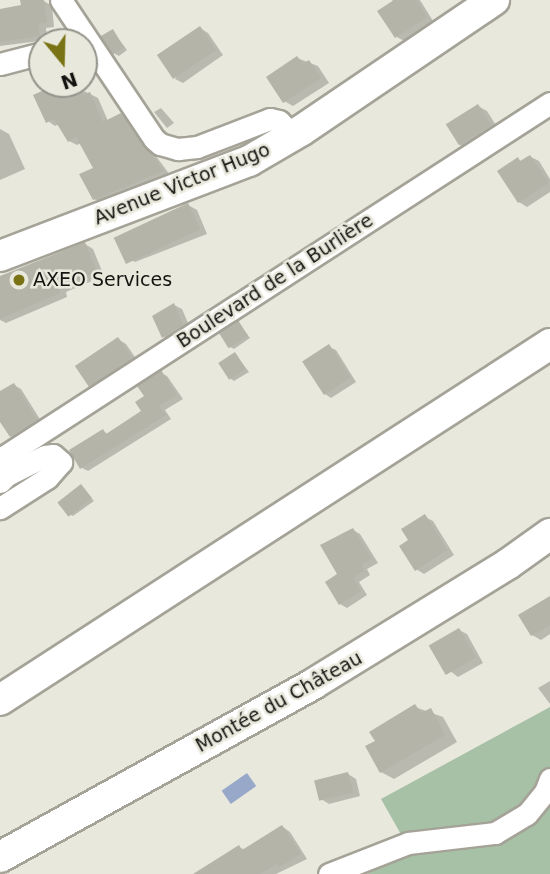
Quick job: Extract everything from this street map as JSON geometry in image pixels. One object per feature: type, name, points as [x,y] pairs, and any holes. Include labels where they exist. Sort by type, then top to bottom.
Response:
[{"type":"street","points":[[61,0],[77,28]]},
{"type":"street","name":"Avenue Victor Hugo","points":[[0,257],[249,161],[293,136],[494,0]]},
{"type":"street","points":[[0,64],[28,57]]},
{"type":"street","points":[[98,61],[153,139],[160,144],[178,149],[197,148],[270,118],[279,121],[293,136]]},
{"type":"street","name":"Boulevard de la Burlière","points":[[0,459],[550,103]]},
{"type":"street","points":[[0,700],[550,344]]},
{"type":"street","points":[[0,482],[7,475],[46,456],[52,455],[61,462],[47,478],[0,508]]},
{"type":"street","name":"Montée du Château","points":[[0,857],[313,684],[508,564],[550,534]]},
{"type":"street","points":[[329,874],[408,843],[495,833],[527,814],[545,792],[550,779]]},
{"type":"green space","points":[[550,707],[550,874],[367,874],[411,852],[381,799]]},
{"type":"water","points":[[247,773],[256,786],[231,804],[222,791]]},
{"type":"building","points":[[20,0],[44,0],[47,23],[38,24],[39,28],[28,28],[28,38],[0,42],[0,9],[21,5]]},
{"type":"building","points":[[394,0],[417,0],[427,17],[395,38],[377,11]]},
{"type":"building","points":[[200,26],[216,50],[173,79],[157,55]]},
{"type":"building","points":[[113,29],[124,48],[112,55],[101,36]]},
{"type":"building","points":[[297,56],[303,64],[309,60],[321,78],[283,103],[266,77]]},
{"type":"building","points":[[34,98],[93,98],[103,122],[121,113],[164,171],[93,200],[79,174],[93,168],[76,137],[68,142],[54,119],[46,123]]},
{"type":"building","points":[[478,104],[491,125],[459,145],[446,124]]},
{"type":"building","points":[[530,155],[549,183],[518,203],[497,171],[518,157],[520,161]]},
{"type":"building","points":[[188,203],[200,229],[126,264],[114,238]]},
{"type":"building","points":[[85,242],[97,272],[59,288],[60,293],[0,319],[0,276]]},
{"type":"building","points":[[174,303],[183,325],[162,338],[152,316]]},
{"type":"building","points":[[238,320],[248,336],[229,348],[218,332]]},
{"type":"building","points":[[118,337],[132,358],[89,387],[75,366]]},
{"type":"building","points":[[329,344],[351,378],[324,395],[302,361]]},
{"type":"building","points":[[235,352],[246,369],[229,380],[218,363]]},
{"type":"building","points":[[161,370],[177,395],[159,406],[166,415],[80,469],[69,450],[103,429],[106,434],[141,411],[135,402],[144,396],[137,386]]},
{"type":"building","points":[[14,383],[37,419],[10,437],[0,422],[0,391]]},
{"type":"building","points":[[81,484],[92,498],[68,517],[57,502]]},
{"type":"building","points":[[425,514],[447,550],[415,571],[399,546],[408,540],[401,529]]},
{"type":"building","points":[[353,528],[372,559],[361,565],[364,571],[353,578],[361,591],[339,605],[325,582],[337,574],[320,545]]},
{"type":"building","points":[[550,596],[550,625],[531,636],[518,615]]},
{"type":"building","points":[[459,628],[476,657],[446,675],[429,646]]},
{"type":"building","points":[[415,704],[421,713],[431,708],[445,735],[380,773],[365,746],[375,741],[369,732]]},
{"type":"building","points":[[348,772],[353,792],[319,801],[314,780]]},
{"type":"building","points":[[282,825],[301,854],[279,867],[277,864],[260,874],[193,874],[239,845],[242,850]]},
{"type":"place","name":"AXEO Services","points":[[19,280]]}]
